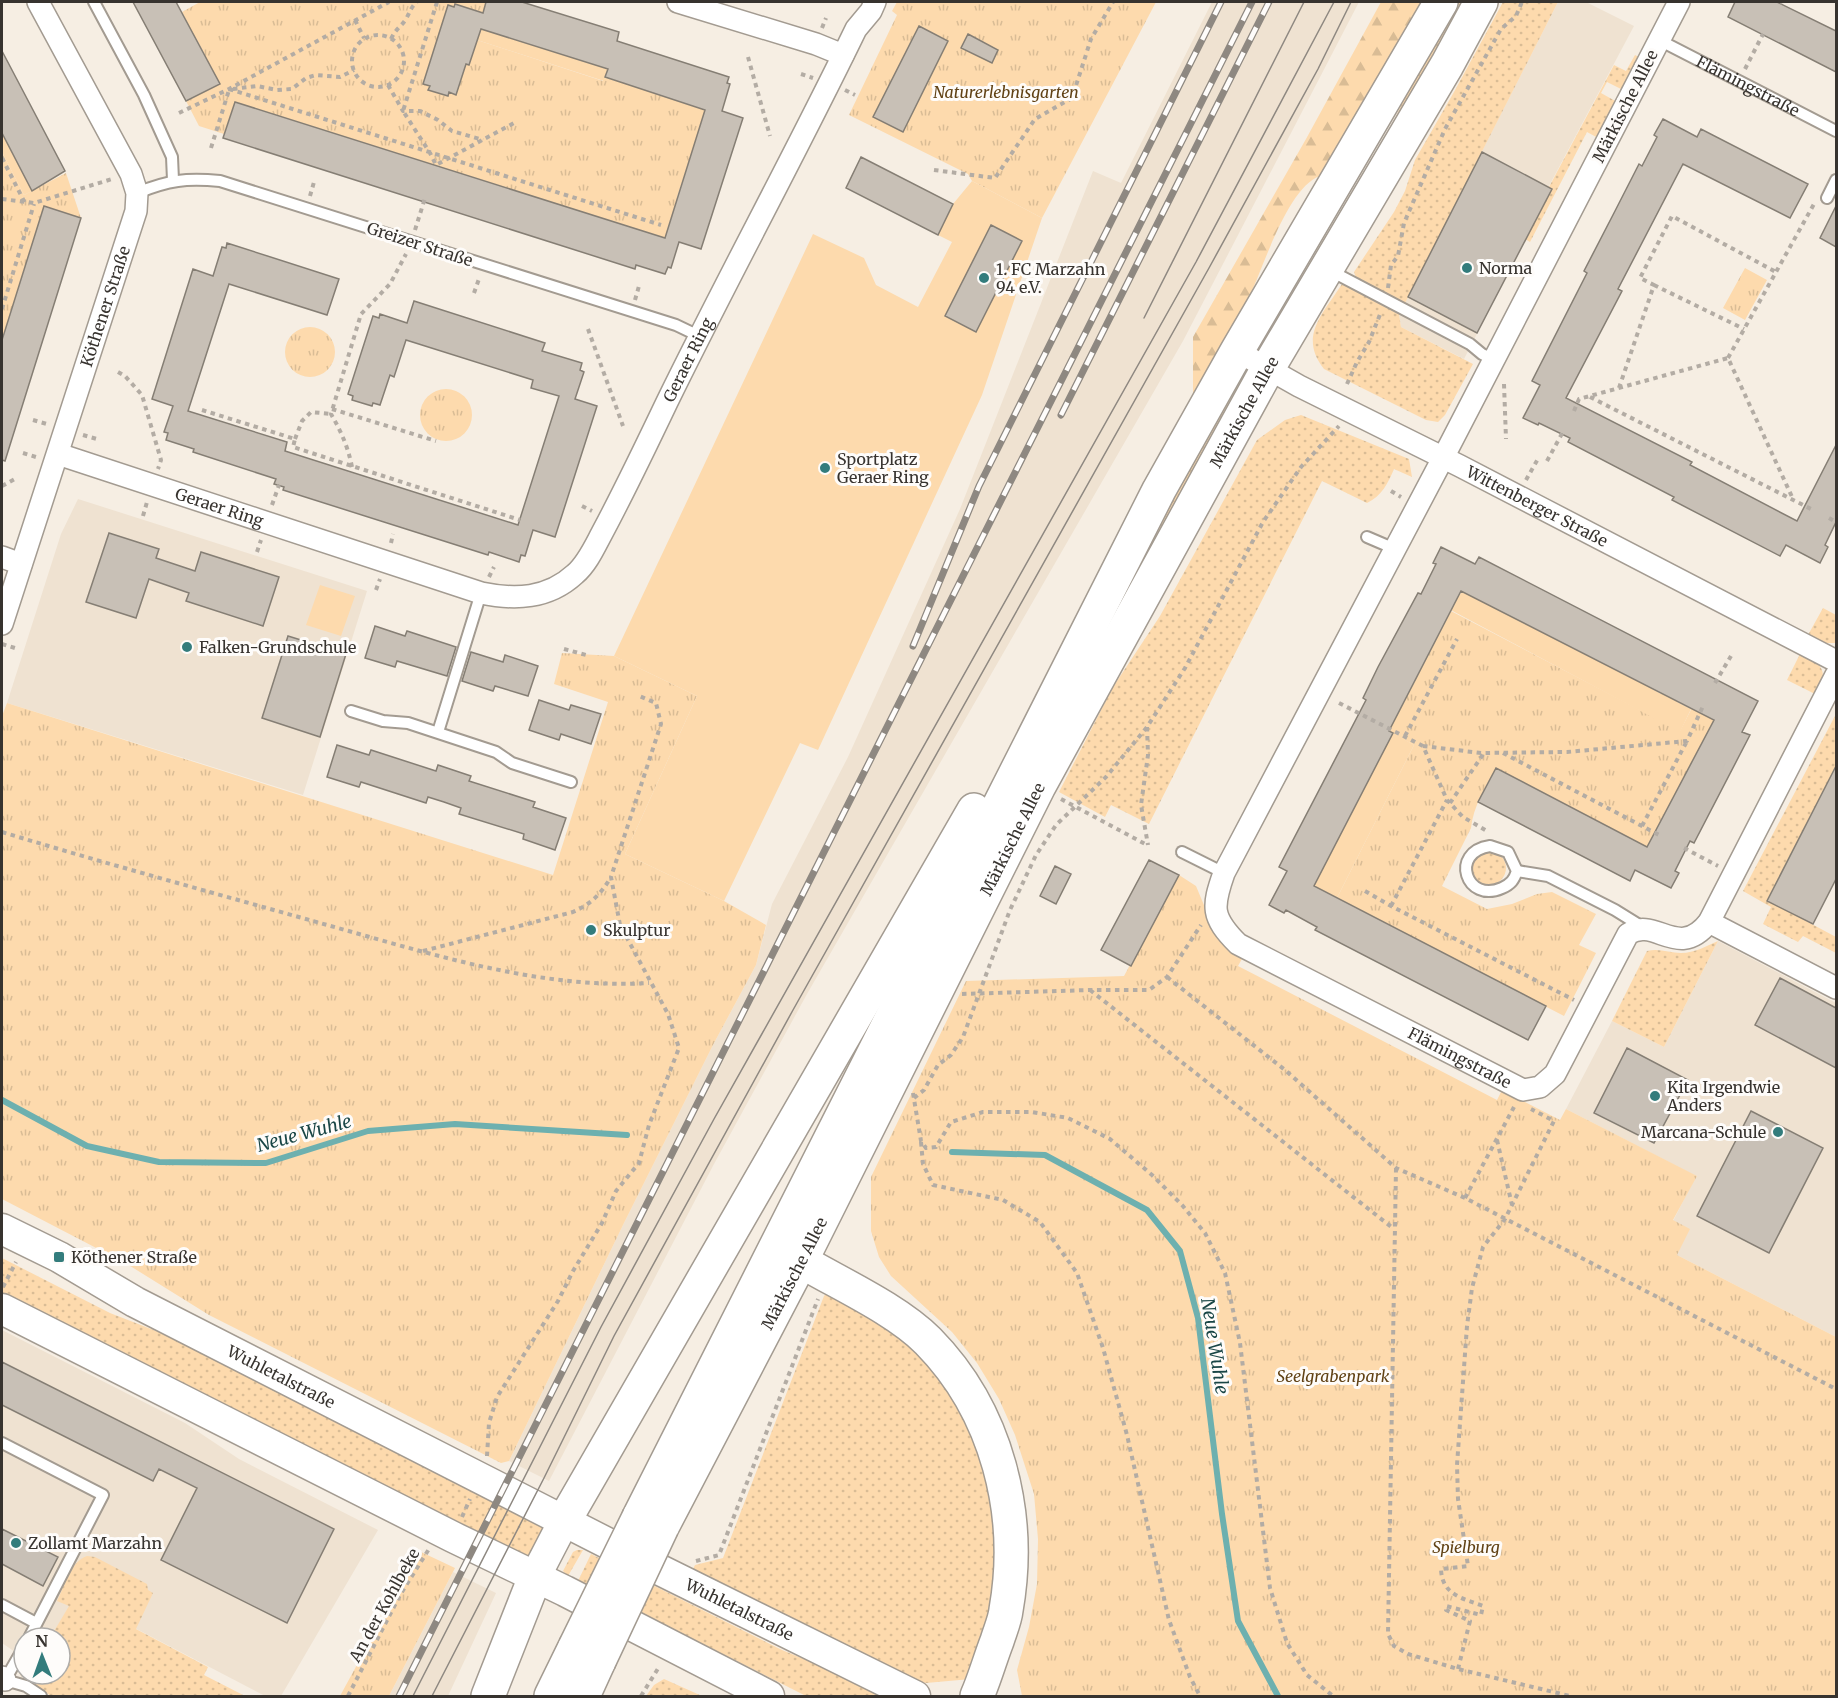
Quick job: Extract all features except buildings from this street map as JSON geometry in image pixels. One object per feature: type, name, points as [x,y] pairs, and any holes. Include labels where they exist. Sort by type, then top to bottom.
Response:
[{"type":"main road","name":"Märkische Allee","points":[[551,1696],[587,1654],[1159,490],[1237,351],[1441,2]]},
{"type":"main road","name":"Märkische Allee","points":[[651,1522],[812,1268],[1039,786],[1268,368],[1447,65],[1481,2]]},
{"type":"main road","points":[[488,1696],[535,1577],[564,1521],[1159,490]]},
{"type":"main road","name":"Wuhletalstraße","points":[[2,1229],[59,1257],[145,1308],[915,1696]]},
{"type":"main road","points":[[812,1268],[886,1309],[927,1340],[956,1375],[968,1394],[980,1414],[999,1459],[1009,1506],[1012,1560],[1006,1612],[977,1696]]},
{"type":"main road","points":[[2,1309],[769,1696]]},
{"type":"main road","name":"Märkische Allee","points":[[583,1696],[587,1654]]},
{"type":"street","points":[[38,2],[131,174],[137,193]]},
{"type":"street","points":[[678,2],[816,44],[843,55]]},
{"type":"street","name":"Geraer Ring","points":[[58,454],[481,593],[505,598],[531,596],[552,590],[576,574],[592,551],[856,29],[871,11],[875,2]]},
{"type":"street","name":"Märkische Allee","points":[[1218,916],[1215,898],[1224,873],[1443,458],[1679,2]]},
{"type":"street","name":"Köthener Straße","points":[[2,624],[11,560],[58,454],[136,211],[137,193]]},
{"type":"street","name":"Wittenberger Straße","points":[[1237,351],[1310,391],[1836,661]]},
{"type":"street","points":[[1644,928],[1672,938],[1686,938],[1702,931],[1836,675]]},
{"type":"street","name":"Flämingstraße","points":[[1218,916],[1225,931],[1238,944],[1522,1090],[1540,1087],[1555,1074],[1629,934],[1636,929],[1644,928]]},
{"type":"street","points":[[1709,921],[1836,988]]},
{"type":"lane","points":[[93,2],[144,95],[172,157],[173,180]]},
{"type":"lane","name":"Flämingstraße","points":[[1659,40],[1836,132]]},
{"type":"lane","name":"Greizer Straße","points":[[137,193],[173,180],[220,181],[676,325],[699,336]]},
{"type":"lane","points":[[1827,198],[1836,180]]},
{"type":"lane","points":[[1326,268],[1470,344],[1494,360]]},
{"type":"lane","points":[[1367,537],[1395,549]]},
{"type":"lane","points":[[438,732],[481,593]]},
{"type":"lane","points":[[351,711],[383,721],[408,723],[438,732],[496,752],[512,763],[571,782]]},
{"type":"lane","points":[[1490,846],[1508,852],[1517,871],[1509,885],[1496,891],[1482,891],[1471,884],[1465,871],[1468,857],[1479,848],[1490,846]]},
{"type":"lane","points":[[1182,852],[1224,873]]},
{"type":"lane","points":[[1517,871],[1548,876],[1615,910],[1644,928]]},
{"type":"lane","points":[[2,1443],[103,1495],[34,1626]]},
{"type":"lane","points":[[2,1605],[36,1623]]},
{"type":"lane","points":[[12,1666],[4,1679],[26,1686],[41,1696]]},
{"type":"path","points":[[179,113],[229,89],[389,2]]},
{"type":"path","points":[[391,39],[417,2]]},
{"type":"path","points":[[403,111],[437,2]]},
{"type":"path","points":[[934,170],[995,178],[1035,119],[1072,98],[1091,39],[1113,2]]},
{"type":"path","points":[[1347,384],[1369,342],[1386,301],[1391,265],[1398,256],[1404,223],[1424,174],[1445,129],[1501,29],[1516,16],[1522,2]]},
{"type":"path","points":[[355,20],[364,38]]},
{"type":"path","points":[[1739,80],[1763,34]]},
{"type":"path","points":[[381,35],[391,39],[401,49],[404,65],[401,74],[388,85],[381,87],[365,84],[354,70],[352,57],[354,50],[364,38],[381,35]]},
{"type":"path","points":[[748,57],[770,136]]},
{"type":"path","points":[[229,89],[257,86],[277,90],[292,89],[306,78],[316,75],[340,77],[354,70]]},
{"type":"path","points":[[388,85],[436,165],[514,123]]},
{"type":"path","points":[[211,148],[229,89]]},
{"type":"path","points":[[229,89],[660,225]]},
{"type":"path","points":[[403,111],[420,111],[438,120],[452,131],[483,140]]},
{"type":"path","points":[[2,159],[25,203]]},
{"type":"path","points":[[2,199],[34,203],[92,185]]},
{"type":"path","points":[[412,242],[425,198]]},
{"type":"path","points":[[2,309],[34,203]]},
{"type":"path","points":[[1574,411],[1579,399],[1728,358],[1815,204]]},
{"type":"path","points":[[1744,329],[1640,278],[1672,216],[1776,272]]},
{"type":"path","points":[[352,468],[349,452],[331,412],[361,315],[371,302],[381,296],[400,269]]},
{"type":"path","points":[[1619,388],[1654,285]]},
{"type":"path","points":[[588,328],[623,426]]},
{"type":"path","points":[[1728,358],[1793,498]]},
{"type":"path","points":[[118,372],[125,376],[142,395],[160,460]]},
{"type":"path","points":[[1504,383],[1506,439]]},
{"type":"path","points":[[1590,396],[1812,509]]},
{"type":"path","points":[[202,410],[295,439]]},
{"type":"path","points":[[290,453],[302,421],[311,412],[331,412],[436,441]]},
{"type":"path","points":[[914,1098],[924,1090],[938,1065],[951,1055],[963,1037],[1010,910],[1036,855],[1056,825],[1106,777],[1147,727],[1185,668],[1263,522],[1301,467],[1340,426]]},
{"type":"path","points":[[1547,461],[1564,430]]},
{"type":"path","points":[[293,447],[352,468],[520,520]]},
{"type":"path","points":[[1517,496],[1539,457]]},
{"type":"path","points":[[2,486],[15,479]]},
{"type":"path","points":[[1829,518],[1836,522]]},
{"type":"path","points":[[1405,736],[1457,639]]},
{"type":"path","points":[[2,644],[18,649]]},
{"type":"path","points":[[564,649],[586,655]]},
{"type":"path","points":[[1715,683],[1731,656]]},
{"type":"path","points":[[422,952],[573,912],[586,906],[601,894],[611,877],[661,724],[656,703],[637,694]]},
{"type":"path","points":[[1339,702],[1423,746],[1485,753],[1567,752],[1687,741]]},
{"type":"path","points":[[1642,826],[1704,704]]},
{"type":"path","points":[[1053,794],[1148,845],[1141,805],[1148,755],[1147,727]]},
{"type":"path","points":[[1423,746],[1449,801],[1463,817],[1487,831]]},
{"type":"path","points":[[1391,906],[1449,801],[1485,753]]},
{"type":"path","points":[[1503,753],[1661,836]]},
{"type":"path","points":[[2,832],[422,952],[524,976],[625,984],[649,983]]},
{"type":"path","points":[[487,1462],[489,1423],[497,1397],[558,1302],[573,1270],[602,1223],[616,1191],[639,1163],[649,1125],[679,1048],[668,1014],[649,983],[620,925],[611,877]]},
{"type":"path","points":[[1365,891],[1576,1002]]},
{"type":"path","points":[[958,994],[1149,990],[1167,977],[1203,922],[1218,916]]},
{"type":"path","points":[[1167,977],[1285,1070],[1396,1168],[1465,1198],[1836,1389]]},
{"type":"path","points":[[1090,990],[1394,1229]]},
{"type":"path","points":[[912,1089],[923,1164],[933,1185],[1003,1200],[1040,1222],[1077,1274],[1103,1348],[1124,1425],[1169,1620],[1190,1677],[1200,1696]]},
{"type":"path","points":[[1465,1198],[1517,1102]]},
{"type":"path","points":[[1458,1669],[1470,1621],[1446,1610],[1446,1606],[1481,1615],[1483,1606],[1452,1594],[1442,1580],[1442,1569],[1468,1566],[1458,1499],[1457,1465],[1467,1326],[1472,1288],[1483,1247],[1505,1219],[1554,1121],[1526,1106]]},
{"type":"path","points":[[921,1142],[926,1148],[936,1147],[951,1122],[983,1112],[1032,1112],[1068,1118],[1110,1139],[1152,1175],[1182,1205],[1205,1233],[1225,1273],[1240,1343],[1270,1588],[1287,1643],[1307,1675],[1333,1696]]},
{"type":"path","points":[[1497,1139],[1512,1205]]},
{"type":"path","points":[[1396,1168],[1388,1634],[1394,1646],[1408,1654],[1458,1669],[1570,1696]]},
{"type":"path","points":[[2,1290],[15,1264]]},
{"type":"path","points":[[688,1563],[719,1555],[822,1291],[812,1268]]},
{"type":"path","name":"An der Kohlbeke","points":[[348,1696],[400,1594],[429,1548],[453,1537]]},
{"type":"path","points":[[641,1696],[659,1667]]},
{"type":"shaded area","points":[[1212,2],[1359,2],[1183,341],[807,994],[714,1164],[549,1481],[509,1461],[624,1223],[713,1045],[756,965],[772,904],[848,757],[960,509],[1093,171],[1121,183]]},
{"type":"shaded area","points":[[1558,2],[1586,2],[1634,26],[1549,186],[1552,188],[1464,359],[1401,327],[1399,314]]},
{"type":"shaded area","name":"Falken-Grundschule","points":[[78,499],[367,591],[303,795],[7,703],[61,534]]},
{"type":"shaded area","name":"Marcana-Schule","points":[[1718,941],[1836,1003],[1836,1337],[1677,1255],[1673,1221],[1696,1176],[1566,1109],[1612,1021],[1664,1047]]},
{"type":"shaded area","points":[[2,1330],[185,1423],[239,1459],[378,1530],[281,1696],[265,1696],[79,1599],[60,1626],[12,1626],[12,1650],[2,1643]]},
{"type":"shaded area","points":[[453,1572],[496,1593],[448,1696],[389,1696]]},
{"type":"green space","points":[[200,2],[486,2],[482,16],[474,10],[455,4],[454,7],[448,6],[423,83],[430,86],[429,90],[447,96],[449,92],[456,94],[466,64],[469,65],[475,46],[474,39],[603,81],[605,77],[615,81],[617,78],[632,86],[710,107],[677,197],[681,199],[673,212],[667,230],[670,232],[668,239],[235,102],[224,134],[199,126],[186,101],[220,83],[203,57],[205,55],[196,38],[193,39],[184,22],[186,20],[182,12]]},
{"type":"green space","name":"Naturerlebnisgarten","points":[[897,2],[1156,2],[1042,218],[972,181],[968,174],[849,115],[897,15],[892,11]]},
{"type":"green space","points":[[1381,2],[1429,2],[1320,176],[1308,184],[1296,197],[1276,233],[1246,304],[1193,401],[1193,337]]},
{"type":"green space","points":[[1452,2],[1470,2],[1397,130],[1391,127]]},
{"type":"green space","points":[[1503,2],[1558,2],[1404,305],[1357,281],[1354,272],[1394,212],[1405,191],[1415,160]]},
{"type":"green space","points":[[479,24],[609,65],[604,81],[474,39]]},
{"type":"green space","points":[[1635,55],[1639,57],[1623,90],[1607,82],[1601,93],[1617,102],[1598,138],[1587,132],[1530,242],[1525,239],[1552,189],[1549,187],[1614,65],[1626,71]]},
{"type":"green space","points":[[2,133],[32,191],[24,195],[2,152]]},
{"type":"green space","points":[[2,152],[24,195],[66,173],[81,218],[44,206],[2,340]]},
{"type":"green space","name":"Sportplatz Geraer Ring","points":[[972,181],[1042,218],[982,395],[818,750],[800,743],[724,901],[625,854],[697,696],[614,656],[813,234],[864,258],[876,285],[918,307],[952,242],[938,235],[953,204]]},
{"type":"green space","points":[[1745,268],[1767,280],[1745,320],[1723,308]]},
{"type":"green space","points":[[1342,284],[1399,314],[1401,327],[1473,364],[1445,415],[1438,422],[1426,420],[1324,369],[1313,346],[1313,336],[1321,315]]},
{"type":"green space","points":[[310,327],[319,329],[330,338],[335,352],[333,361],[324,372],[310,377],[301,375],[290,366],[285,352],[287,343],[296,332]]},
{"type":"green space","points":[[1240,387],[1118,609],[1112,607],[1230,391]]},
{"type":"green space","points":[[446,389],[460,393],[468,401],[472,415],[468,429],[460,437],[446,441],[432,437],[424,429],[420,415],[424,401],[432,393]]},
{"type":"green space","points":[[1301,415],[1409,459],[1412,477],[1394,469],[1381,493],[1367,503],[1322,481],[1149,824],[1111,805],[1105,817],[1059,792],[1113,687],[1160,616],[1257,440],[1285,420]]},
{"type":"green space","points":[[320,585],[355,596],[341,636],[306,625]]},
{"type":"green space","points":[[1462,591],[1631,678],[1648,683],[1647,686],[1661,694],[1663,691],[1678,699],[1677,702],[1691,709],[1680,732],[1447,608],[1454,593],[1459,596]]},
{"type":"green space","points":[[1823,608],[1836,615],[1836,643],[1823,643],[1808,635]]},
{"type":"green space","points":[[1451,611],[1680,731],[1696,700],[1715,718],[1647,847],[1496,768],[1484,789],[1474,812],[1471,828],[1442,886],[1487,909],[1512,904],[1537,894],[1552,892],[1596,914],[1579,945],[1596,953],[1564,1016],[1337,898],[1414,745],[1358,715],[1397,716]]},
{"type":"green space","points":[[1801,652],[1815,661],[1822,669],[1822,680],[1817,695],[1787,680]]},
{"type":"green space","points":[[562,653],[614,656],[697,696],[625,854],[724,901],[766,925],[756,965],[713,1045],[624,1223],[509,1461],[501,1463],[209,1315],[127,1264],[2,1199],[2,716],[7,703],[553,875],[608,702],[554,684]]},
{"type":"green space","points":[[1836,714],[1836,766],[1767,900],[1836,937],[1836,953],[1803,936],[1798,942],[1763,924],[1771,907],[1743,891]]},
{"type":"green space","points":[[1393,733],[1414,745],[1337,898],[1333,896],[1330,901],[1315,893],[1318,888],[1314,885]]},
{"type":"green space","points":[[1489,851],[1501,856],[1506,868],[1501,880],[1489,885],[1477,880],[1472,868],[1477,856]]},
{"type":"green space","name":"Seelgrabenpark","points":[[1179,875],[1196,886],[1216,934],[1243,957],[1238,966],[1497,1100],[1502,1090],[1560,1120],[1566,1109],[1697,1176],[1673,1220],[1690,1229],[1677,1255],[1836,1337],[1836,1696],[1022,1696],[1017,1670],[1029,1627],[1037,1584],[1038,1539],[1034,1494],[1015,1435],[999,1399],[977,1363],[952,1332],[891,1276],[879,1257],[871,1231],[871,1177],[966,981],[1124,976]]},
{"type":"green space","points":[[1718,941],[1664,1047],[1612,1021],[1647,951],[1686,953]]},
{"type":"green space","points":[[2,1258],[110,1313],[192,1345],[544,1527],[529,1557],[2,1294]]},
{"type":"green space","points":[[828,1292],[894,1328],[950,1387],[989,1465],[1000,1581],[971,1679],[926,1683],[914,1680],[693,1569],[695,1565],[723,1558],[824,1296]]},
{"type":"green space","points":[[583,1550],[568,1576],[563,1571],[573,1552]]},
{"type":"green space","points":[[419,1551],[455,1568],[389,1696],[340,1696]]},
{"type":"green space","points":[[591,1554],[782,1650],[893,1696],[806,1696],[578,1581]]},
{"type":"green space","points":[[87,1556],[95,1557],[147,1584],[148,1590],[153,1593],[136,1629],[208,1667],[204,1675],[245,1696],[51,1696],[36,1686],[72,1686],[72,1626],[57,1626],[69,1606],[57,1601],[72,1569]]},
{"type":"green space","points":[[664,1679],[702,1696],[646,1696],[654,1685]]},
{"type":"waterway","name":"Neue Wuhle","points":[[2,1100],[87,1146],[159,1162],[266,1163],[368,1131],[455,1124],[627,1135]]},
{"type":"waterway","name":"Neue Wuhle","points":[[952,1152],[1045,1155],[1147,1210],[1180,1251],[1198,1318],[1222,1514],[1238,1621],[1278,1696]]},
{"type":"tram line","points":[[1144,318],[1304,2]]},
{"type":"tram line","points":[[413,1696],[601,1327],[714,1119],[1196,262],[1334,2]]},
{"type":"tram line","points":[[432,1696],[614,1336],[793,1010],[1209,268],[1318,69],[1351,2]]},
{"type":"railway","points":[[913,646],[979,486],[1221,2]]},
{"type":"railway","points":[[399,1696],[1252,2]]},
{"type":"railway","points":[[1061,415],[1269,2]]},
{"type":"place","name":"Norma","points":[[1467,268]]},
{"type":"place","name":"1. FC Marzahn 94 e.V.","points":[[984,278]]},
{"type":"place","name":"Sportplatz Geraer Ring","points":[[825,468]]},
{"type":"place","name":"Falken-Grundschule","points":[[187,647]]},
{"type":"place","name":"Skulptur","points":[[591,930]]},
{"type":"place","name":"Kita Irgendwie Anders","points":[[1655,1096]]},
{"type":"place","name":"Marcana-Schule","points":[[1778,1132]]},
{"type":"place","name":"Köthener Straße","points":[[59,1257]]},
{"type":"place","name":"Zollamt Marzahn","points":[[16,1543]]},
{"type":"park label","name":"Spielburg","points":[[1466,1547]]}]
